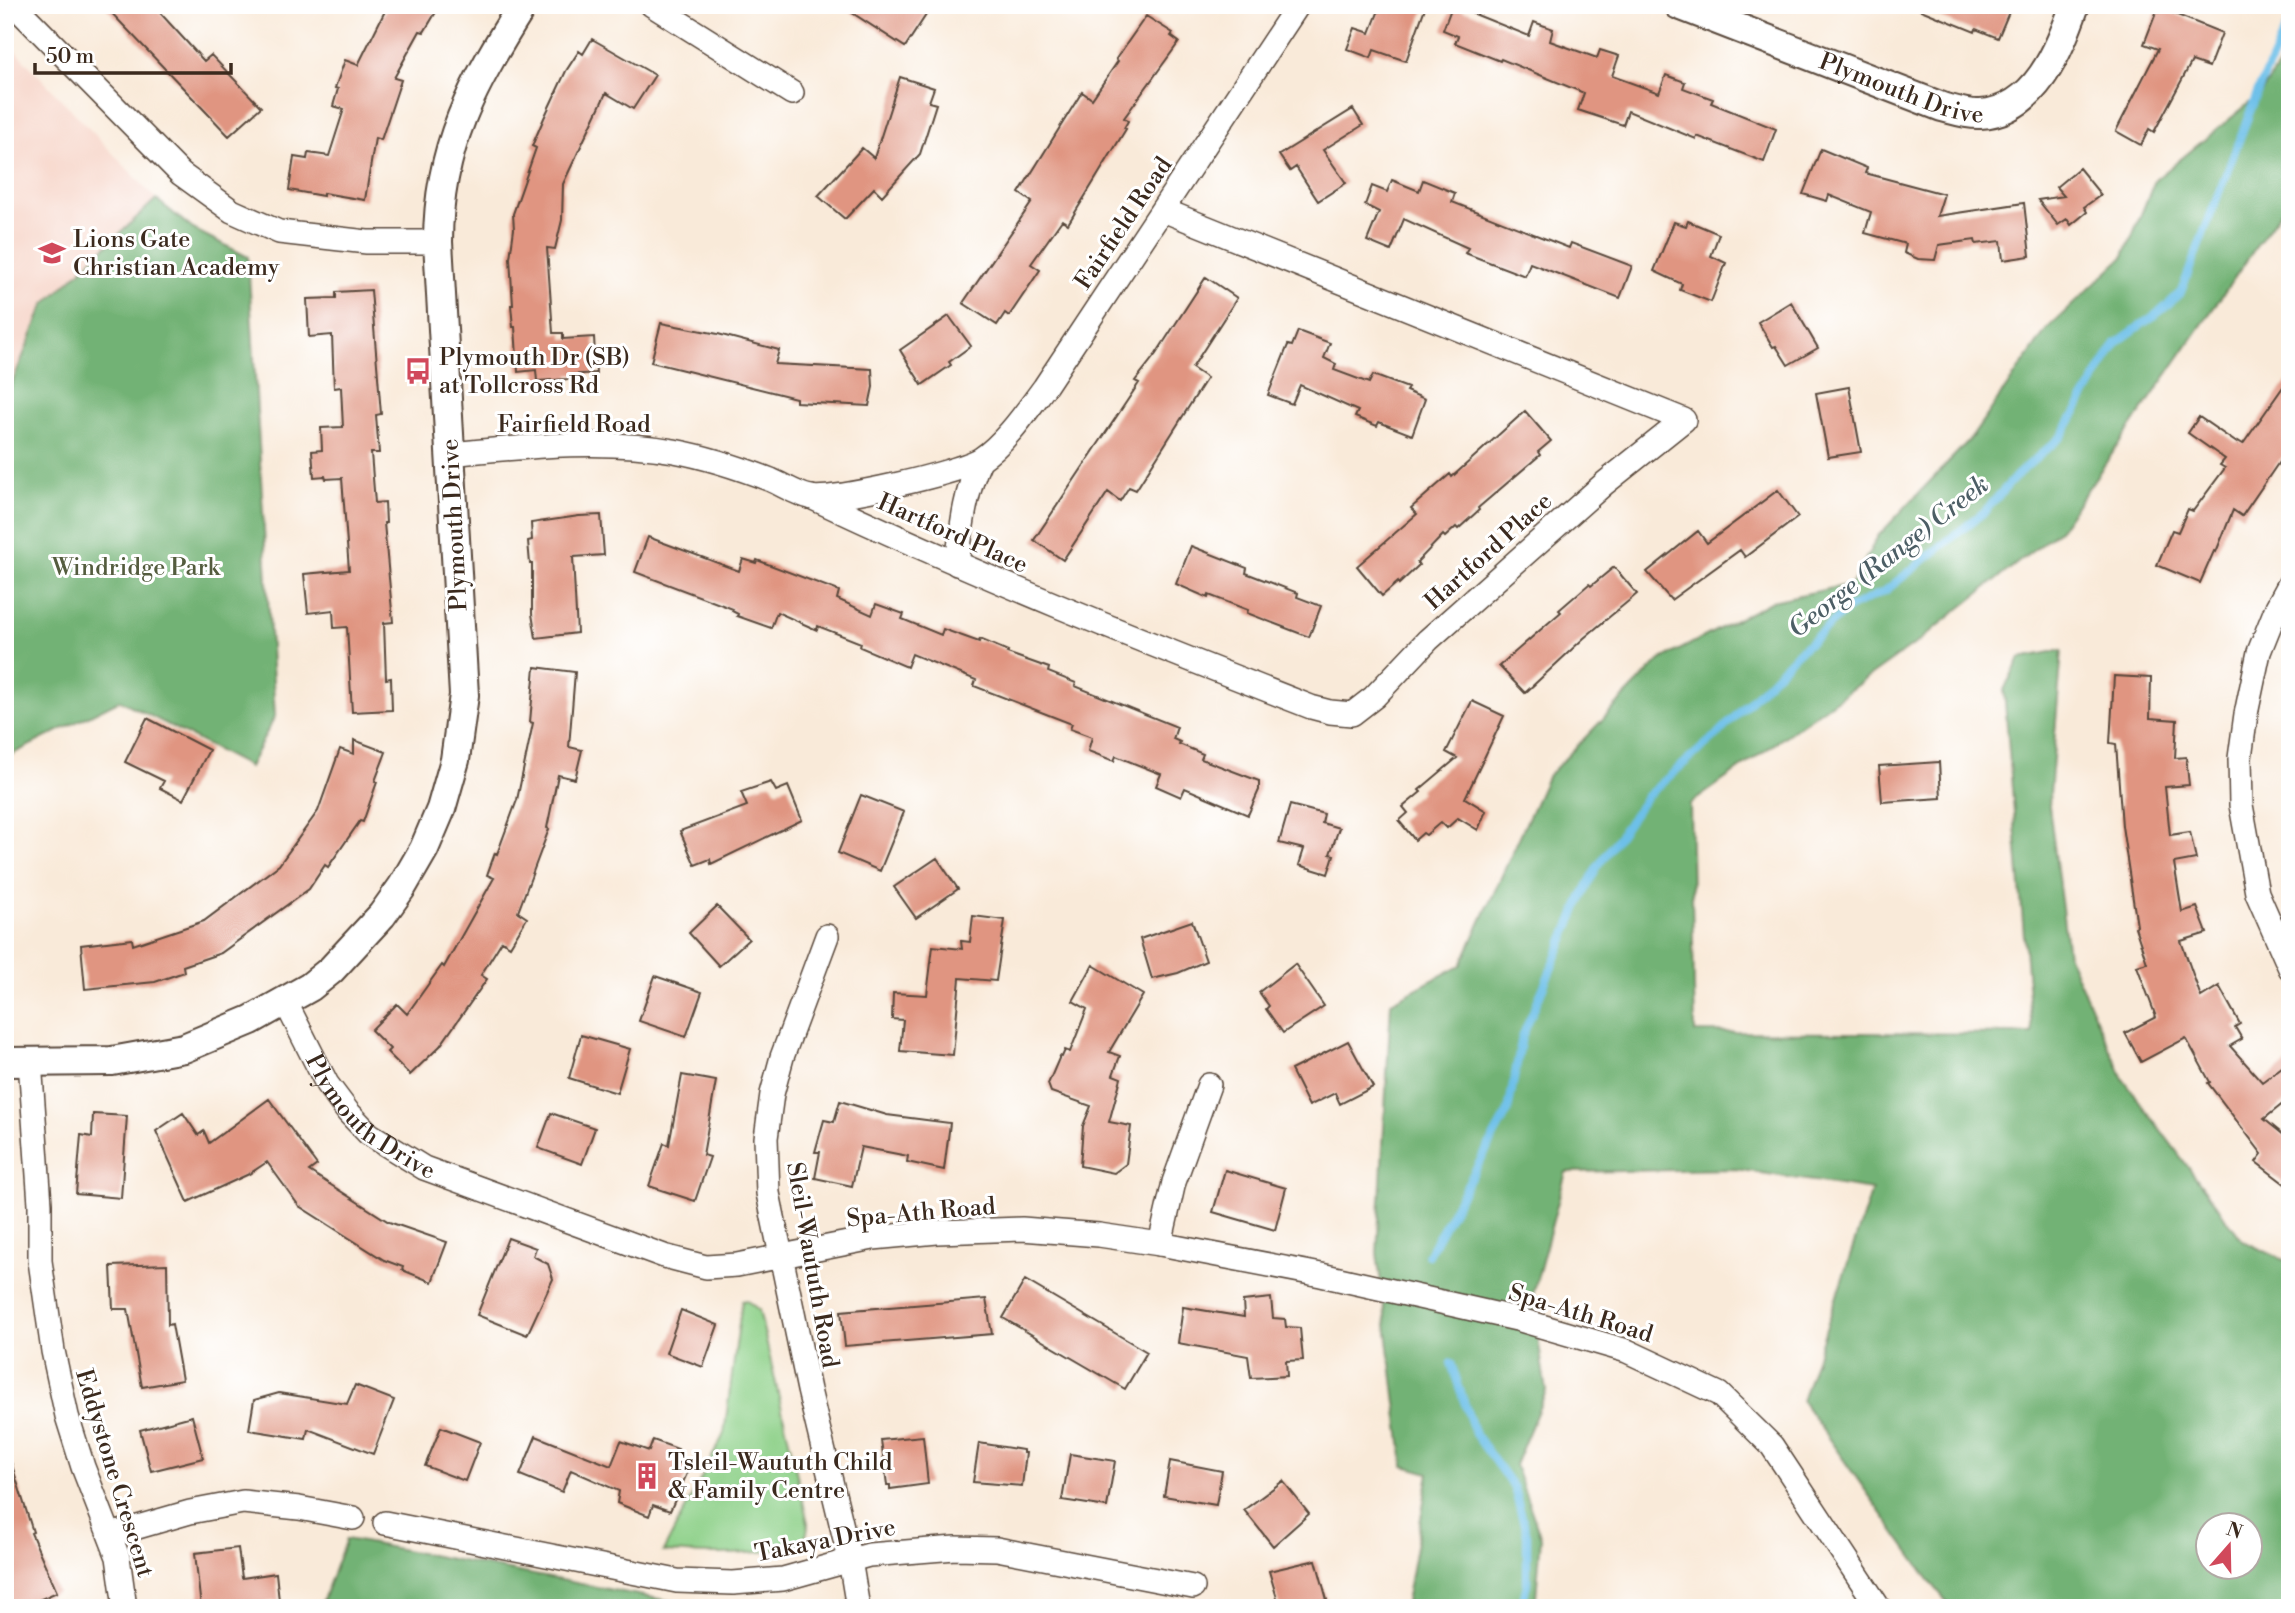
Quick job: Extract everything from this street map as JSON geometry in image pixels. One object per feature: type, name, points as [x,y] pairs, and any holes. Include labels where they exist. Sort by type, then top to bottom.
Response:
[{"type":"street","points":[[18,5],[21,12],[181,174],[232,211],[279,232],[367,242],[438,242]]},
{"type":"street","name":"Plymouth Drive","points":[[18,1062],[112,1061],[184,1048],[286,1003],[331,970],[382,915],[424,849],[441,809],[455,760],[464,695],[438,242],[441,188],[454,136],[477,83],[523,5]]},
{"type":"street","points":[[653,5],[792,93]]},
{"type":"street","name":"Fairfield Road","points":[[450,454],[604,445],[674,451],[771,480],[811,498],[918,480],[980,460],[1012,429],[1044,388],[1298,5]]},
{"type":"street","name":"Plymouth Drive","points":[[1679,5],[1931,103],[1979,114],[2011,106],[2026,95],[2049,65],[2062,42],[2075,5]]},
{"type":"street","name":"Hartford Place","points":[[811,498],[1110,629],[1311,707],[1352,714],[1374,696],[1427,640],[1594,492],[1684,420],[1164,210]]},
{"type":"street","name":"Fairfield Road","points":[[957,564],[964,505],[980,460]]},
{"type":"street","points":[[2290,583],[2259,652],[2240,758],[2241,805],[2257,893],[2290,968]]},
{"type":"street","name":"Sleil-Waututh Road","points":[[827,936],[782,1057],[772,1094],[766,1138],[768,1193],[809,1390],[850,1560],[858,1608]]},
{"type":"street","name":"Plymouth Drive","points":[[286,1003],[327,1084],[369,1134],[424,1168],[492,1193]]},
{"type":"street","name":"Eddystone Crescent","points":[[18,1062],[40,1204],[40,1261],[53,1351],[67,1416],[83,1467],[118,1557],[125,1608]]},
{"type":"street","points":[[1160,1244],[1174,1182],[1209,1085]]},
{"type":"street","name":"Spa-Ath Road","points":[[492,1193],[664,1256],[706,1267],[737,1265],[873,1238],[1022,1229],[1099,1235],[1321,1275],[1517,1319],[1627,1351],[1719,1394],[1772,1446],[1879,1608]]},
{"type":"street","points":[[110,1535],[190,1512],[243,1502],[299,1508],[353,1518]]},
{"type":"street","name":"Takaya Drive","points":[[385,1524],[677,1581],[733,1583],[783,1579],[869,1555],[955,1548],[997,1549],[1193,1587]]},
{"type":"shaded area","name":"Lions Gate Christian Academy","points":[[5,40],[156,199],[44,305],[5,400]]},
{"type":"green space","points":[[2290,50],[2290,198],[2059,530],[1919,641],[1690,804],[1695,1032],[2032,1034],[2004,690],[2020,658],[2062,650],[2049,806],[2068,956],[2123,1079],[2243,1241],[2290,1263],[2290,1608],[1952,1608],[1929,1580],[1802,1401],[1872,1190],[1735,1169],[1566,1172],[1532,1298],[1546,1391],[1515,1465],[1541,1538],[1535,1608],[1405,1608],[1429,1473],[1404,1466],[1377,1253],[1391,1002],[1461,965],[1547,777],[1660,660],[1772,601],[1852,584],[1878,536],[1972,437],[2047,329],[2124,256],[2155,180],[2259,95]]},
{"type":"green space","name":"Windridge Park","points":[[156,199],[193,229],[248,257],[275,716],[249,767],[120,700],[5,758],[5,400],[44,305]]},
{"type":"green space","points":[[746,1300],[759,1310],[808,1523],[807,1534],[794,1546],[760,1552],[663,1552],[724,1434],[742,1301]]},
{"type":"green space","points":[[346,1539],[363,1542],[706,1608],[320,1608]]},
{"type":"building","points":[[104,5],[153,5],[204,61],[211,55],[261,107],[229,136]]},
{"type":"building","points":[[388,5],[424,5],[436,12],[424,32],[420,31],[394,78],[401,80],[381,140],[375,138],[365,200],[289,190],[294,157],[307,159],[308,153],[329,156],[344,109],[333,106],[338,89],[335,88],[345,60],[358,65]]},
{"type":"building","points":[[840,5],[911,5],[926,15],[905,47]]},
{"type":"building","points":[[1381,5],[1426,5],[1406,61],[1374,50],[1371,58],[1347,49],[1355,28],[1370,33]]},
{"type":"building","points":[[2012,5],[1998,38],[1976,29],[1975,32],[1911,6]]},
{"type":"building","points":[[1452,6],[1529,36],[1534,22],[1553,29],[1550,41],[1597,58],[1600,50],[1619,56],[1612,76],[1659,93],[1666,75],[1685,82],[1683,88],[1713,99],[1711,103],[1776,129],[1764,162],[1697,136],[1696,139],[1628,111],[1623,125],[1578,110],[1584,93],[1455,43],[1458,36],[1443,30]]},
{"type":"building","points":[[2165,10],[2222,33],[2209,67],[2192,61],[2154,132],[2149,129],[2141,145],[2116,131],[2158,49],[2144,44],[2156,13]]},
{"type":"building","points":[[1146,16],[1173,33],[1171,36],[1179,42],[1124,118],[1128,121],[1124,128],[1126,129],[1068,224],[1062,220],[1031,264],[1040,270],[1009,316],[1005,313],[997,325],[963,303],[1032,202],[1019,193],[1082,92],[1092,99]]},
{"type":"building","points":[[592,39],[655,75],[633,109],[606,93],[563,184],[562,220],[555,249],[547,248],[553,333],[563,333],[563,339],[594,337],[596,373],[569,375],[569,379],[537,381],[536,370],[518,372],[511,305],[513,214],[536,148],[532,146],[544,118],[566,71],[579,51],[583,54]]},
{"type":"building","points":[[900,77],[934,88],[929,102],[936,104],[920,154],[882,196],[874,188],[845,219],[818,196],[862,148],[874,158]]},
{"type":"building","points":[[1353,109],[1363,125],[1323,150],[1346,183],[1318,201],[1296,167],[1290,171],[1279,155]]},
{"type":"building","points":[[1821,149],[1867,168],[1865,173],[1944,194],[1937,216],[2024,203],[2030,256],[2003,260],[2001,241],[1976,244],[1975,240],[1939,245],[1935,260],[1918,259],[1904,253],[1906,244],[1865,233],[1871,212],[1829,195],[1827,201],[1803,194]]},
{"type":"building","points":[[2079,168],[2101,195],[2084,207],[2087,212],[2071,225],[2067,219],[2058,225],[2038,200],[2064,196],[2056,187]]},
{"type":"building","points":[[1392,180],[1419,191],[1423,180],[1455,193],[1452,202],[1569,248],[1571,243],[1632,266],[1620,298],[1530,263],[1525,276],[1465,253],[1468,248],[1404,219],[1391,251],[1367,241],[1379,212],[1365,205],[1372,186],[1387,192]]},
{"type":"building","points":[[1688,221],[1719,234],[1711,256],[1726,263],[1711,302],[1680,290],[1682,284],[1654,271],[1674,222],[1686,226]]},
{"type":"building","points":[[1206,277],[1237,298],[1192,368],[1207,378],[1136,490],[1129,487],[1120,501],[1108,492],[1063,560],[1034,540],[1139,383],[1135,381],[1156,354]]},
{"type":"building","points":[[371,290],[381,414],[376,415],[379,453],[371,453],[375,503],[385,502],[384,523],[393,622],[384,623],[386,679],[391,678],[392,710],[352,712],[347,627],[334,628],[333,610],[308,613],[304,574],[349,570],[342,478],[314,477],[312,451],[322,450],[321,428],[343,427],[341,387],[334,388],[332,335],[309,337],[307,299],[336,298],[336,292]]},
{"type":"building","points":[[1791,302],[1818,348],[1788,365],[1758,322]]},
{"type":"building","points":[[949,316],[971,346],[949,362],[951,365],[922,385],[900,350]]},
{"type":"building","points":[[661,323],[779,350],[775,364],[872,369],[873,387],[869,406],[796,402],[796,398],[651,362]]},
{"type":"building","points":[[1298,331],[1330,343],[1324,358],[1336,364],[1334,370],[1369,383],[1373,375],[1408,388],[1406,391],[1425,399],[1412,435],[1379,422],[1377,426],[1355,417],[1358,411],[1300,385],[1292,404],[1268,395],[1288,345],[1292,346]]},
{"type":"building","points":[[2290,377],[2290,446],[2242,516],[2233,510],[2200,583],[2157,565],[2172,530],[2178,532],[2188,509],[2193,511],[2225,468],[2220,465],[2225,459],[2188,433],[2199,417],[2237,443],[2238,441],[2243,444]]},
{"type":"building","points":[[1849,387],[1861,452],[1828,457],[1816,393]]},
{"type":"building","points":[[1525,411],[1551,441],[1538,452],[1540,455],[1478,508],[1479,510],[1458,529],[1456,527],[1445,537],[1443,535],[1417,562],[1419,565],[1382,596],[1357,566],[1417,514],[1411,508],[1450,474],[1452,477]]},
{"type":"building","points":[[1778,490],[1798,517],[1745,557],[1740,550],[1671,600],[1647,572],[1698,531],[1707,543]]},
{"type":"building","points":[[601,515],[604,555],[573,557],[577,633],[536,638],[528,541],[532,540],[531,523]]},
{"type":"building","points":[[648,537],[739,571],[743,559],[756,563],[757,560],[839,591],[837,599],[872,615],[876,604],[904,614],[902,619],[941,635],[943,629],[979,642],[980,639],[1008,651],[1007,653],[1049,668],[1048,672],[1076,683],[1075,686],[1177,727],[1173,739],[1180,742],[1179,744],[1203,754],[1201,759],[1259,781],[1259,790],[1248,815],[1185,788],[1181,797],[1156,786],[1161,774],[1116,756],[1114,761],[1088,751],[1092,737],[1070,729],[1072,724],[974,686],[976,680],[912,654],[907,667],[860,647],[861,643],[818,626],[817,630],[777,612],[771,628],[737,616],[733,609],[635,572]]},
{"type":"building","points":[[1191,546],[1247,568],[1246,573],[1298,593],[1297,597],[1321,606],[1309,637],[1247,613],[1248,610],[1209,595],[1208,598],[1176,584]]},
{"type":"building","points":[[1614,567],[1637,594],[1584,638],[1525,693],[1499,666],[1589,584],[1591,586]]},
{"type":"building","points":[[535,667],[575,672],[569,747],[582,750],[575,779],[558,775],[547,828],[549,829],[518,912],[527,918],[510,946],[502,941],[481,975],[487,979],[440,1046],[410,1075],[387,1052],[390,1049],[371,1030],[397,1004],[407,1014],[442,965],[444,967],[494,878],[487,875],[517,800],[533,723],[530,722]]},
{"type":"building","points":[[2114,676],[2151,678],[2150,718],[2177,720],[2175,758],[2186,757],[2189,785],[2165,787],[2170,835],[2190,832],[2196,859],[2174,863],[2182,912],[2197,907],[2207,933],[2181,941],[2201,997],[2219,986],[2240,1024],[2235,1027],[2242,1039],[2230,1046],[2262,1082],[2290,1061],[2290,1098],[2264,1119],[2290,1140],[2290,1188],[2256,1162],[2262,1154],[2208,1083],[2210,1082],[2186,1038],[2141,1062],[2125,1033],[2156,1017],[2137,966],[2147,963],[2135,927],[2137,926],[2122,826],[2116,744],[2110,743]]},
{"type":"building","points":[[1472,701],[1504,716],[1465,798],[1486,811],[1478,830],[1458,818],[1447,828],[1441,822],[1426,835],[1423,833],[1415,840],[1399,821],[1408,813],[1403,807],[1457,758],[1446,752]]},
{"type":"building","points":[[147,718],[209,750],[183,800],[160,788],[164,781],[125,762]]},
{"type":"building","points":[[354,740],[386,752],[375,781],[377,782],[363,822],[360,821],[309,889],[221,953],[183,966],[184,972],[155,982],[85,989],[81,945],[132,939],[133,945],[204,921],[279,865],[318,811],[340,749],[354,754]]},
{"type":"building","points":[[1939,762],[1941,798],[1882,802],[1879,766]]},
{"type":"building","points":[[771,782],[776,791],[788,786],[802,820],[711,864],[710,859],[695,865],[680,831],[747,806],[741,792]]},
{"type":"building","points":[[861,795],[904,812],[880,871],[838,853]]},
{"type":"building","points":[[1290,805],[1324,814],[1322,823],[1339,828],[1330,854],[1334,855],[1328,874],[1299,865],[1304,849],[1279,843]]},
{"type":"building","points":[[937,858],[958,889],[916,918],[894,887]]},
{"type":"building","points":[[717,906],[749,939],[719,966],[689,933]]},
{"type":"building","points":[[973,916],[1005,920],[996,981],[960,978],[953,1055],[900,1051],[903,1020],[892,1019],[893,993],[927,995],[933,946],[962,949],[961,941],[970,942]]},
{"type":"building","points":[[1192,921],[1206,961],[1178,973],[1152,979],[1140,939]]},
{"type":"building","points":[[1295,964],[1324,1006],[1283,1033],[1266,1009],[1269,1006],[1259,992]]},
{"type":"building","points":[[1093,965],[1143,995],[1109,1052],[1120,1056],[1113,1075],[1121,1078],[1109,1122],[1131,1126],[1126,1164],[1114,1173],[1080,1166],[1083,1126],[1091,1106],[1051,1092],[1048,1084],[1060,1056],[1062,1057],[1065,1050],[1070,1052],[1087,1009],[1073,1001]]},
{"type":"building","points":[[655,976],[702,992],[686,1037],[639,1021]]},
{"type":"building","points":[[581,1035],[630,1049],[617,1093],[569,1078]]},
{"type":"building","points":[[1348,1041],[1373,1087],[1340,1104],[1335,1093],[1309,1106],[1291,1070]]},
{"type":"building","points":[[682,1075],[716,1081],[703,1155],[710,1157],[695,1201],[649,1186],[664,1143],[669,1145]]},
{"type":"building","points":[[269,1099],[317,1165],[309,1171],[389,1222],[447,1242],[432,1282],[384,1260],[299,1206],[267,1162],[249,1174],[188,1202],[156,1131],[183,1113],[198,1135],[204,1131],[209,1143]]},
{"type":"building","points":[[840,1101],[887,1115],[950,1123],[944,1170],[907,1162],[908,1156],[861,1147],[852,1186],[815,1178],[820,1152],[815,1152],[824,1120],[834,1122]]},
{"type":"building","points":[[551,1113],[595,1128],[582,1164],[538,1148]]},
{"type":"building","points":[[93,1114],[127,1116],[121,1198],[76,1194],[81,1135],[92,1137]]},
{"type":"building","points":[[1225,1170],[1286,1188],[1275,1230],[1213,1212]]},
{"type":"building","points":[[508,1238],[536,1248],[533,1256],[548,1264],[553,1279],[527,1335],[477,1315]]},
{"type":"building","points":[[167,1264],[168,1325],[172,1324],[182,1380],[142,1387],[128,1309],[113,1309],[111,1266]]},
{"type":"building","points":[[1025,1280],[1147,1352],[1125,1389],[1003,1318]]},
{"type":"building","points":[[1271,1298],[1273,1318],[1285,1319],[1286,1327],[1300,1328],[1303,1360],[1286,1361],[1287,1376],[1251,1378],[1248,1356],[1178,1343],[1183,1307],[1244,1317],[1243,1301]]},
{"type":"building","points":[[986,1299],[992,1334],[845,1346],[841,1311]]},
{"type":"building","points":[[681,1310],[718,1325],[703,1367],[666,1353]]},
{"type":"building","points":[[355,1385],[394,1400],[373,1454],[308,1429],[306,1439],[249,1430],[254,1400],[279,1393],[347,1404]]},
{"type":"building","points":[[192,1416],[203,1458],[151,1471],[140,1430]]},
{"type":"building","points":[[441,1427],[480,1442],[465,1481],[425,1466]]},
{"type":"building","name":"Tsleil-Waututh Child & Family Centre","points":[[536,1436],[611,1466],[621,1441],[649,1451],[653,1440],[678,1449],[674,1461],[690,1467],[670,1511],[653,1505],[649,1516],[617,1503],[619,1491],[571,1470],[562,1492],[520,1475]]},
{"type":"building","points":[[923,1436],[928,1484],[890,1489],[890,1485],[887,1485],[881,1440]]},
{"type":"building","points":[[979,1443],[1023,1450],[1023,1453],[1026,1453],[1022,1486],[973,1482]]},
{"type":"building","points":[[1070,1454],[1115,1461],[1107,1507],[1062,1500]]},
{"type":"building","points":[[5,1459],[10,1459],[33,1532],[31,1533],[57,1592],[21,1608],[11,1608],[5,1595]]},
{"type":"building","points":[[1170,1461],[1222,1471],[1216,1505],[1164,1496]]},
{"type":"building","points":[[1283,1481],[1309,1514],[1273,1546],[1244,1510]]},
{"type":"building","points":[[238,1548],[242,1578],[276,1573],[279,1601],[201,1608],[195,1553]]},
{"type":"building","points":[[1316,1560],[1327,1600],[1298,1608],[1280,1608],[1269,1571]]},
{"type":"waterway","name":"George (Range) Creek","points":[[1428,1255],[1508,1111],[1522,1037],[1582,897],[1596,869],[1647,796],[1721,731],[1795,655],[1849,608],[1885,591],[1984,512],[2018,474],[2062,436],[2116,343],[2162,310],[2181,292],[2258,91],[2285,30]]},
{"type":"waterway","name":"George (Range) Creek","points":[[1451,1363],[1475,1434],[1514,1488],[1527,1535],[1527,1584],[1521,1608]]},
{"type":"place","name":"Lions Gate Christian Academy","points":[[52,253]]},
{"type":"place","name":"Plymouth Dr (SB) at Tollcross Rd","points":[[418,371]]},
{"type":"place","name":"Tsleil-Waututh Child & Family Centre","points":[[647,1476]]}]
